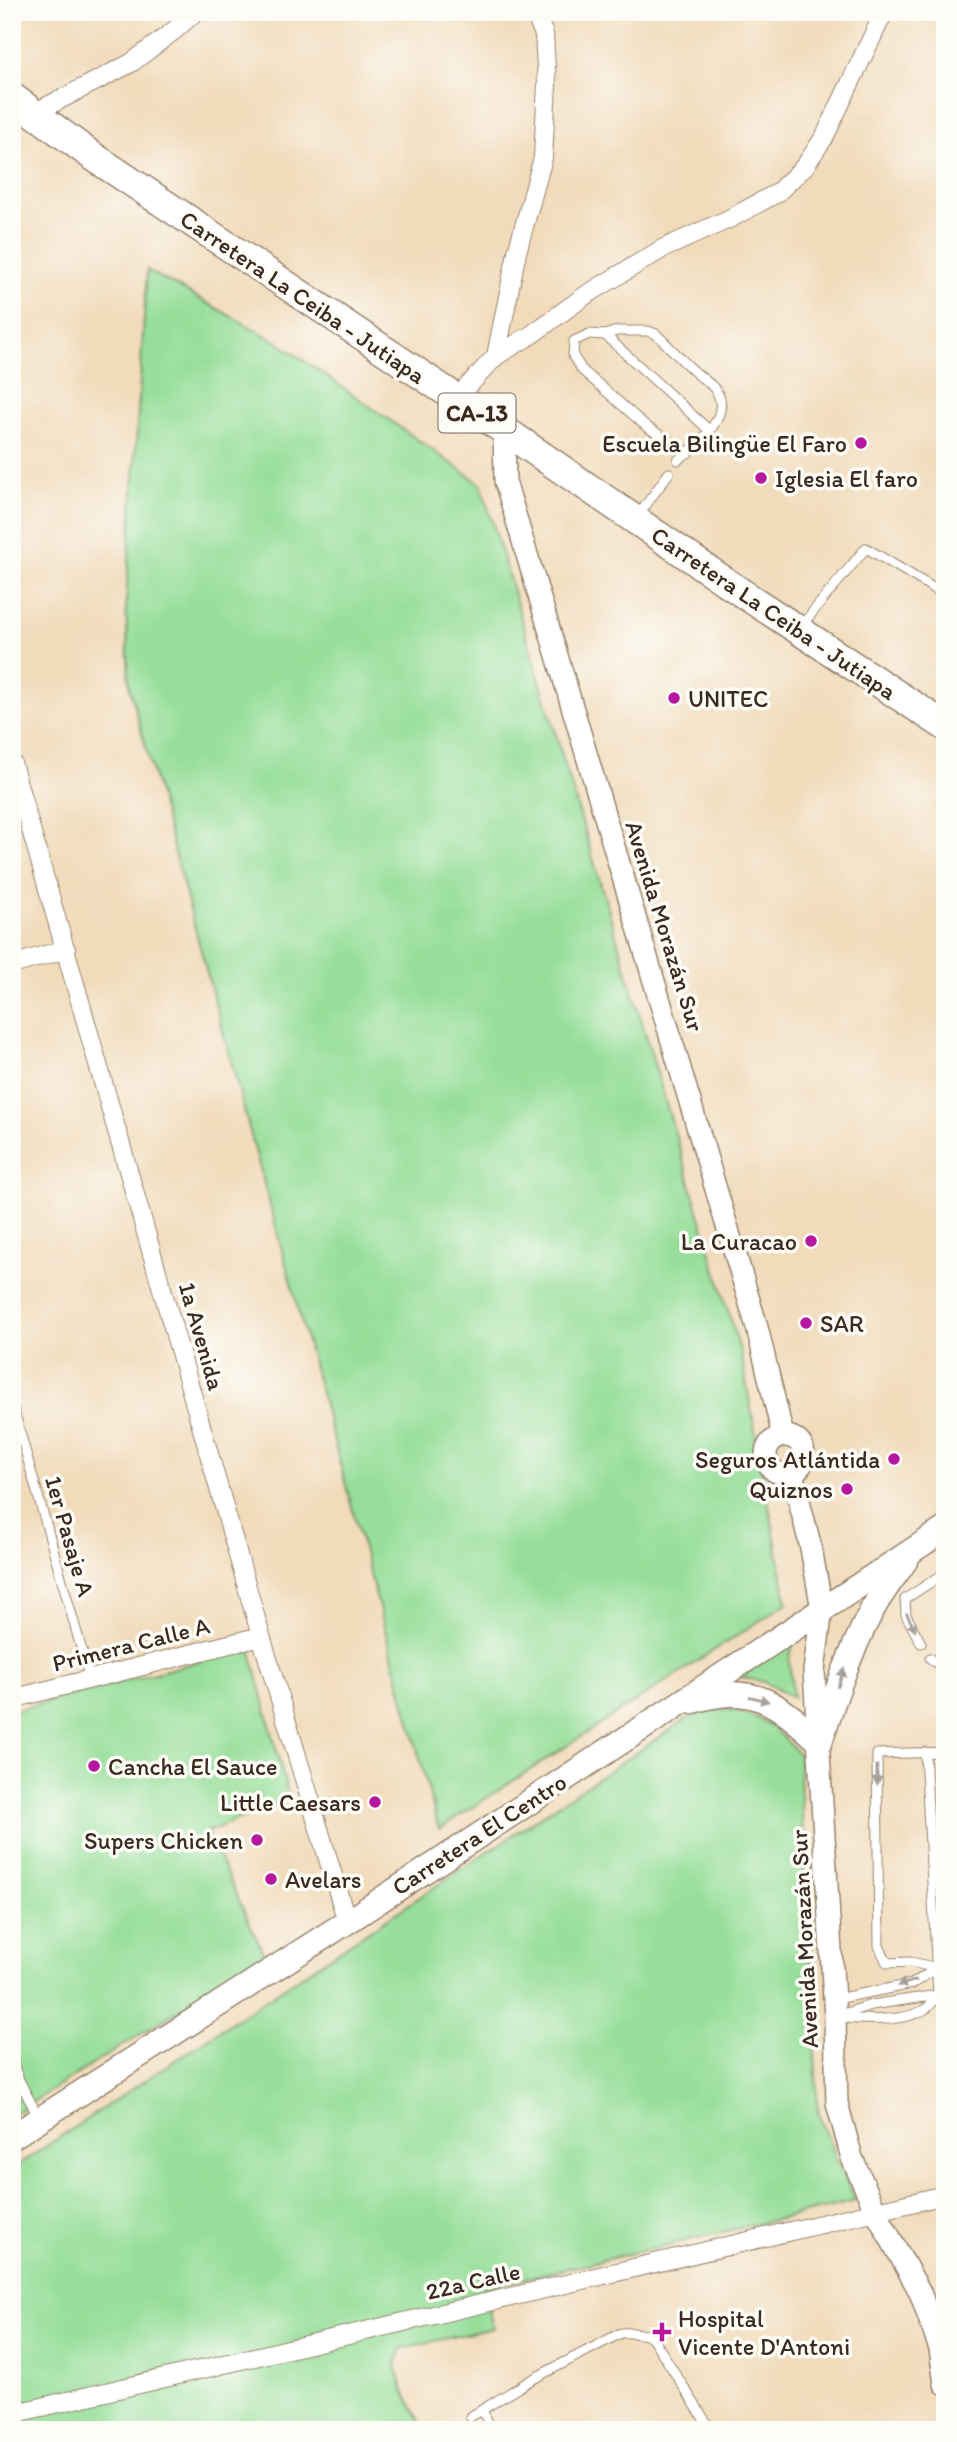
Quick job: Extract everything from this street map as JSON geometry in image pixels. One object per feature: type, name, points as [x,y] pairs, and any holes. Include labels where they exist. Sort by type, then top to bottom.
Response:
[{"type":"main road","name":"Carretera La Ceiba - Jutiapa","points":[[23,105],[91,155],[945,726]]},
{"type":"main road","name":"Carretera El Centro","points":[[13,2133],[40,2119],[347,1922],[945,1529]]},
{"type":"main road","points":[[669,1709],[717,1693],[751,1696],[770,1701],[820,1742],[841,1676],[854,1646],[872,1609],[913,1549]]},
{"type":"street","points":[[23,105],[131,62],[195,12]]},
{"type":"street","points":[[496,356],[517,251],[543,158],[547,85],[544,34],[534,12]]},
{"type":"street","points":[[456,399],[496,356],[531,335],[586,295],[662,249],[731,218],[777,193],[805,166],[825,136],[884,12]]},
{"type":"street","name":"Avenida Morazán Sur","points":[[504,430],[505,481],[753,1313],[783,1436],[772,1441],[766,1453],[767,1459],[774,1470],[792,1473],[811,1548],[822,1609],[814,1671],[835,2008],[837,2103],[852,2158],[876,2213],[920,2292],[940,2349],[945,2384]]},
{"type":"street","name":"1a Avenida","points":[[14,774],[261,1636],[347,1922]]},
{"type":"street","points":[[12,965],[66,949]]},
{"type":"street","name":"Primera Calle A","points":[[12,1699],[261,1636]]},
{"type":"street","name":"22a Calle","points":[[12,2414],[945,2195]]},
{"type":"lane","points":[[678,460],[688,453],[710,431],[718,420],[721,405],[714,387],[697,375],[656,334],[648,331],[589,334],[574,341],[573,356],[582,370],[647,427],[688,453]]},
{"type":"lane","points":[[605,335],[710,431]]},
{"type":"lane","points":[[635,520],[669,473]]},
{"type":"lane","points":[[798,630],[866,548],[945,595]]},
{"type":"lane","name":"1er Pasaje A","points":[[12,1404],[90,1679]]},
{"type":"lane","points":[[921,1643],[906,1615],[905,1599],[945,1573]]},
{"type":"lane","points":[[930,1658],[945,1670]]},
{"type":"lane","points":[[925,1752],[937,1968],[942,1996]]},
{"type":"lane","points":[[937,1968],[911,1962],[887,1963],[879,1946],[877,1754],[945,1752]]},
{"type":"lane","points":[[835,2008],[912,1984],[937,1968]]},
{"type":"lane","points":[[835,2008],[864,2020],[898,2018],[927,2008],[942,1996]]},
{"type":"lane","points":[[835,2008],[942,1996]]},
{"type":"lane","points":[[12,2061],[40,2119]]},
{"type":"lane","points":[[470,2417],[531,2380],[621,2333],[640,2333],[652,2337],[711,2430]]},
{"type":"lane","points":[[482,2410],[492,2430]]},
{"type":"green space","points":[[147,270],[276,341],[481,484],[741,1354],[787,1603],[439,1829],[129,685],[126,604]]},
{"type":"green space","points":[[794,1640],[789,1660],[793,1698],[764,1682],[741,1677]]},
{"type":"green space","points":[[250,1648],[289,1798],[207,1832],[265,1956],[12,2115],[12,1711]]},
{"type":"green space","points":[[730,1709],[752,1715],[769,1725],[799,1755],[818,2113],[856,2201],[483,2288],[493,2328],[402,2348],[396,2365],[403,2389],[424,2430],[12,2430],[12,2169],[688,1718],[707,1710]]},
{"type":"place","name":"Escuela Bilingüe El Faro","points":[[861,443]]},
{"type":"place","name":"Iglesia El faro","points":[[761,478]]},
{"type":"place","name":"UNITEC","points":[[674,698]]},
{"type":"place","name":"La Curacao","points":[[811,1241]]},
{"type":"place","name":"SAR","points":[[806,1323]]},
{"type":"place","name":"Seguros Atlántida","points":[[894,1459]]},
{"type":"place","name":"Quiznos","points":[[847,1489]]},
{"type":"place","name":"Cancha El Sauce","points":[[94,1766]]},
{"type":"place","name":"Little Caesars","points":[[375,1802]]},
{"type":"place","name":"Supers Chicken","points":[[257,1840]]},
{"type":"place","name":"Avelars","points":[[271,1879]]},
{"type":"place","name":"Hospital Vicente D'Antoni","points":[[662,2332]]}]
